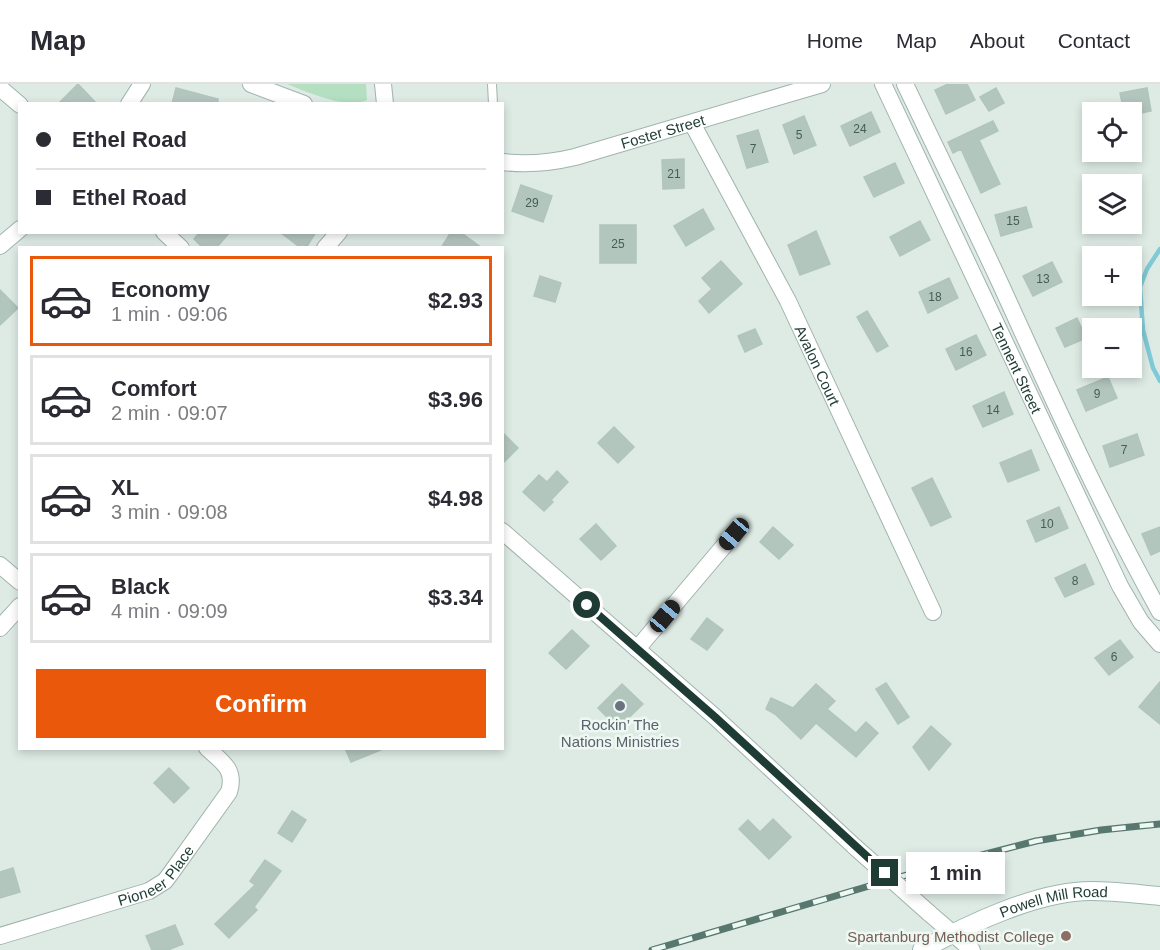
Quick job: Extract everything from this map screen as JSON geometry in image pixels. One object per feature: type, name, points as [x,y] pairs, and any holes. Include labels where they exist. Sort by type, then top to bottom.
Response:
[{"type":"street","points":[[130,102],[142,84]]},
{"type":"street","points":[[251,84],[299,102]]},
{"type":"street","points":[[384,84],[384,102]]},
{"type":"street","name":"Foster Street","points":[[504,162],[549,163],[575,157],[822,84]]},
{"type":"street","name":"Tennent Street","points":[[883,84],[1120,586],[1141,622],[1160,645]]},
{"type":"street","name":"Tennent Street","points":[[905,84],[1070,436],[1160,612]]},
{"type":"street","points":[[0,88],[18,103]]},
{"type":"street","name":"Avalon Court","points":[[692,123],[788,301],[933,612]]},
{"type":"street","points":[[0,246],[18,231]]},
{"type":"street","points":[[166,234],[179,246]]},
{"type":"street","points":[[327,246],[337,234]]},
{"type":"street","points":[[504,533],[715,717],[855,847],[972,950]]},
{"type":"street","points":[[637,649],[734,534]]},
{"type":"street","points":[[0,565],[18,580]]},
{"type":"street","points":[[0,628],[18,608]]},
{"type":"street","name":"Pioneer Place","points":[[0,936],[149,891],[165,881],[229,792],[232,781],[230,771],[209,750]]},
{"type":"street","name":"Powell Mill Road","points":[[922,950],[954,932],[1007,910],[1072,892],[1090,891],[1160,896]]},
{"type":"lane","points":[[492,84],[493,102]]},
{"type":"green space","points":[[287,84],[366,84],[367,100],[344,102]]},
{"type":"building","points":[[78,84],[95,102],[60,102]]},
{"type":"building","points":[[948,84],[967,84],[975,100],[946,114],[935,90]]},
{"type":"building","points":[[176,88],[218,99],[218,102],[172,102]]},
{"type":"building","points":[[996,88],[1004,103],[989,111],[980,97]]},
{"type":"building","points":[[1147,88],[1151,111],[1142,113],[1142,102],[1122,102],[1120,93]]},
{"type":"building","points":[[871,112],[880,132],[850,146],[841,126]]},
{"type":"building","points":[[804,116],[816,145],[794,154],[783,125]]},
{"type":"building","points":[[993,121],[998,131],[979,140],[1000,184],[981,193],[961,149],[953,153],[948,142]]},
{"type":"building","points":[[758,130],[768,162],[747,168],[737,136]]},
{"type":"building","points":[[684,159],[684,188],[663,189],[662,160]]},
{"type":"building","points":[[895,163],[904,183],[874,197],[864,177]]},
{"type":"building","points":[[521,185],[552,196],[543,222],[512,211]]},
{"type":"building","points":[[1026,207],[1032,227],[1001,236],[995,215]]},
{"type":"building","points":[[703,209],[714,229],[686,246],[674,226]]},
{"type":"building","points":[[920,221],[930,240],[900,256],[890,237]]},
{"type":"building","points":[[600,225],[636,225],[636,263],[600,263]]},
{"type":"building","points":[[816,231],[830,264],[800,275],[788,245]]},
{"type":"building","points":[[198,234],[228,234],[218,246],[201,246],[194,239]]},
{"type":"building","points":[[283,234],[315,234],[307,246],[298,246]]},
{"type":"building","points":[[450,234],[463,234],[479,246],[442,246]]},
{"type":"building","points":[[721,261],[742,284],[709,313],[699,301],[712,289],[702,278]]},
{"type":"building","points":[[1052,262],[1062,282],[1033,296],[1023,276]]},
{"type":"building","points":[[540,276],[561,283],[555,302],[534,296]]},
{"type":"building","points":[[949,278],[958,298],[928,313],[919,292]]},
{"type":"building","points":[[0,290],[18,308],[0,325]]},
{"type":"building","points":[[867,311],[888,346],[877,352],[857,317]]},
{"type":"building","points":[[1077,318],[1082,329],[1082,340],[1065,347],[1056,328]]},
{"type":"building","points":[[755,329],[762,344],[745,352],[738,336]]},
{"type":"building","points":[[976,335],[986,355],[956,370],[946,349]]},
{"type":"building","points":[[1108,378],[1117,398],[1086,411],[1077,390]]},
{"type":"building","points":[[1004,392],[1013,414],[983,427],[973,406]]},
{"type":"building","points":[[614,427],[634,447],[618,463],[598,443]]},
{"type":"building","points":[[504,434],[518,448],[504,462]]},
{"type":"building","points":[[1137,434],[1144,455],[1110,467],[1103,446]]},
{"type":"building","points":[[1031,450],[1039,470],[1008,482],[1000,463]]},
{"type":"building","points":[[557,471],[568,482],[544,511],[523,492],[539,475],[547,482]]},
{"type":"building","points":[[932,478],[951,517],[931,526],[912,488]]},
{"type":"building","points":[[1059,507],[1068,528],[1036,542],[1027,521]]},
{"type":"building","points":[[596,524],[616,546],[601,560],[580,539]]},
{"type":"building","points":[[773,527],[793,545],[779,559],[760,542]]},
{"type":"building","points":[[1160,527],[1160,551],[1151,555],[1142,534]]},
{"type":"building","points":[[1085,564],[1094,584],[1065,597],[1055,578]]},
{"type":"building","points":[[707,618],[723,630],[707,650],[691,639]]},
{"type":"building","points":[[572,630],[589,646],[566,669],[549,653]]},
{"type":"building","points":[[1120,640],[1133,657],[1109,675],[1095,658]]},
{"type":"building","points":[[1160,682],[1160,724],[1139,707]]},
{"type":"building","points":[[886,683],[909,717],[898,724],[876,689]]},
{"type":"building","name":"Rockin’ The Nations Ministries","points":[[622,684],[643,704],[618,728],[598,708]]},
{"type":"building","points":[[816,684],[835,701],[827,709],[856,733],[866,722],[878,733],[856,757],[816,723],[801,739],[775,714],[766,709],[771,698],[793,708]]},
{"type":"building","points":[[931,726],[951,744],[929,770],[913,747]]},
{"type":"building","points":[[346,750],[381,750],[351,762]]},
{"type":"building","points":[[169,768],[189,788],[174,803],[154,783]]},
{"type":"building","points":[[292,811],[306,820],[292,842],[278,833]]},
{"type":"building","points":[[773,819],[791,837],[769,859],[739,829],[748,820],[760,832]]},
{"type":"building","points":[[265,860],[281,871],[254,907],[257,910],[229,938],[215,924],[255,885],[250,881]]},
{"type":"building","points":[[13,868],[20,892],[0,898],[0,872]]},
{"type":"building","points":[[175,925],[183,944],[168,950],[152,950],[146,936]]},
{"type":"waterway","points":[[1160,249],[1147,269],[1140,287],[1143,330],[1153,368],[1160,381]]},
{"type":"railway","points":[[652,950],[920,871],[1036,841],[1101,830],[1160,824]]},
{"type":"place","name":"Rockin’ The Nations Ministries","points":[[620,706]]},
{"type":"place","name":"Spartanburg Methodist College","points":[[1066,936]]},
{"type":"route","points":[[587,605],[715,717],[885,873]]}]
